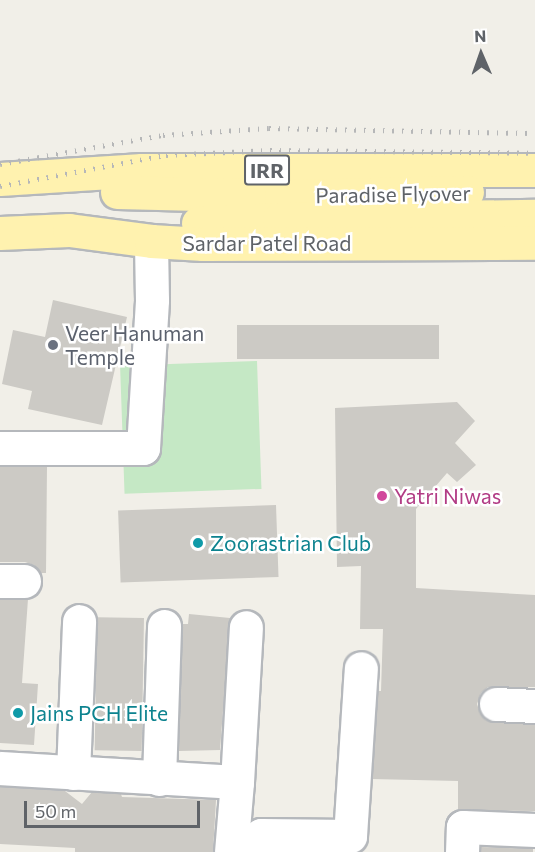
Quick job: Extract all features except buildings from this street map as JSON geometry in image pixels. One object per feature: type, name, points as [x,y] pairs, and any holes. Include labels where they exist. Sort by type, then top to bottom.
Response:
[{"type":"main road","name":"IRR","points":[[0,179],[142,170],[535,170]]},
{"type":"main road","name":"Paradise Flyover","points":[[0,189],[280,208],[535,216]]},
{"type":"main road","name":"Paradise Flyover","points":[[69,230],[280,208],[535,190]]},
{"type":"main road","name":"Sardar Patel Road","points":[[0,233],[69,230],[151,241],[203,244],[535,243]]},
{"type":"street","points":[[0,448],[143,448],[152,300],[151,241]]},
{"type":"street","points":[[73,773],[79,621]]},
{"type":"street","points":[[159,778],[164,626]]},
{"type":"street","points":[[231,852],[246,627]]},
{"type":"street","points":[[261,852],[261,835],[350,836],[361,668]]},
{"type":"street","points":[[496,704],[535,706]]},
{"type":"street","points":[[0,768],[237,782]]},
{"type":"street","points":[[462,852],[463,827],[535,830]]},
{"type":"green space","points":[[257,361],[261,489],[125,494],[120,366]]},
{"type":"railway","points":[[0,164],[163,135],[269,128],[535,133]]},
{"type":"railway","points":[[0,186],[166,155],[270,150],[535,153]]},
{"type":"place","name":"Veer Hanuman Temple","points":[[53,345]]},
{"type":"place","name":"Yatri Niwas","points":[[382,496]]},
{"type":"place","name":"Zoorastrian Club","points":[[198,543]]},
{"type":"place","name":"Jains PCH Elite","points":[[18,713]]}]
